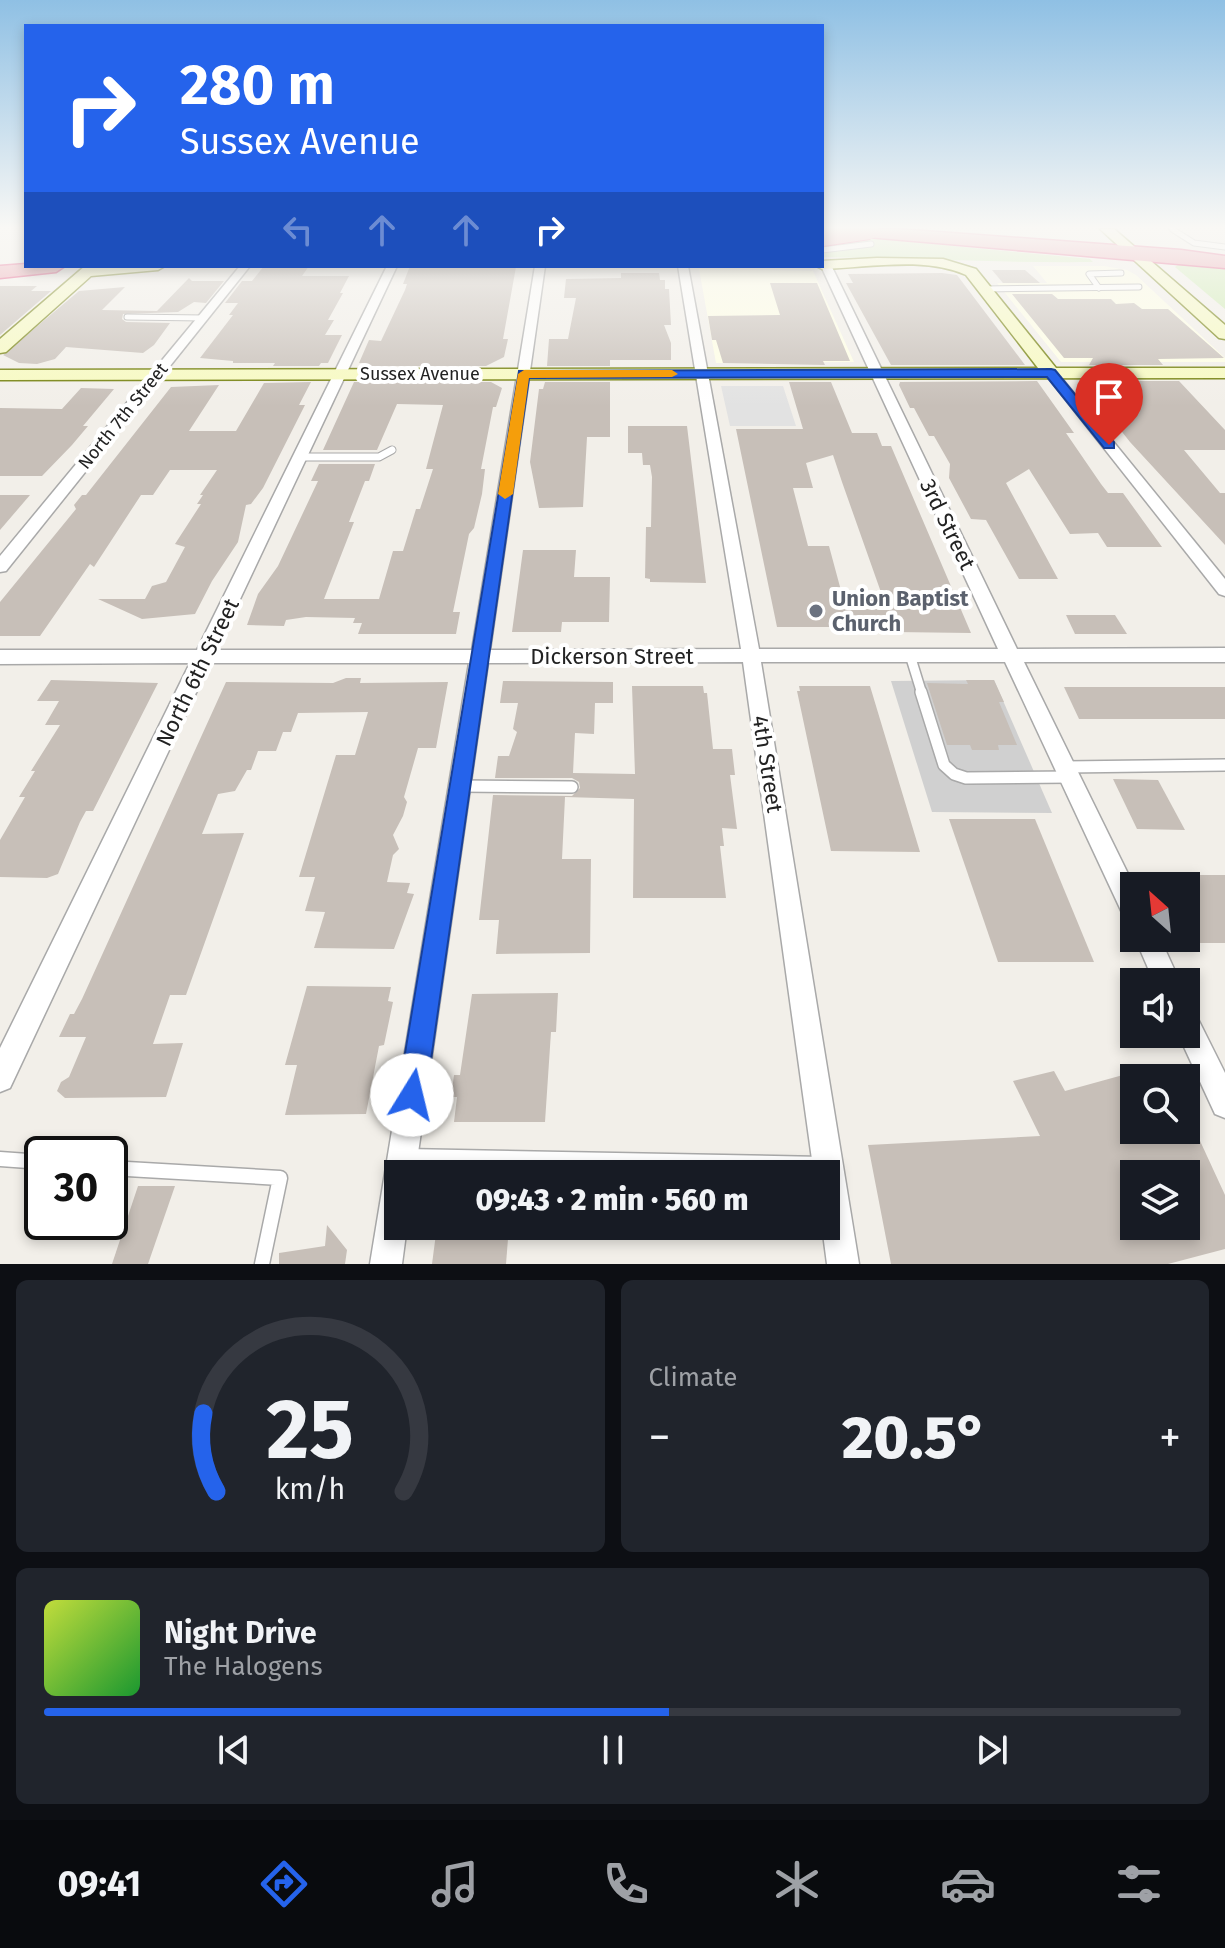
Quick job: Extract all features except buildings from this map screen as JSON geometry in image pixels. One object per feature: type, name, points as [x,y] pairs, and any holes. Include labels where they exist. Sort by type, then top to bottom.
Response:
[{"type":"street","points":[[0,348],[69,288]]},
{"type":"street","name":"North 7th Street","points":[[0,567],[227,288]]},
{"type":"street","name":"North 6th Street","points":[[0,1078],[381,288]]},
{"type":"street","points":[[402,1160],[537,288]]},
{"type":"street","name":"4th Street","points":[[687,288],[751,656],[827,1160]]},
{"type":"street","name":"3rd Street","points":[[836,288],[1120,882]]},
{"type":"street","points":[[1174,288],[1225,334]]},
{"type":"street","points":[[984,289],[1225,590]]},
{"type":"street","name":"Sussex Avenue","points":[[0,375],[1225,373]]},
{"type":"street","name":"Dickerson Street","points":[[0,657],[1225,655]]},
{"type":"street","points":[[1198,1048],[1225,1104]]},
{"type":"street","points":[[386,1264],[390,1240]]},
{"type":"street","name":"4th Street","points":[[839,1240],[843,1264]]},
{"type":"lane","points":[[984,289],[1099,288]]},
{"type":"lane","points":[[127,317],[203,318]]},
{"type":"lane","points":[[300,457],[379,457],[392,450]]},
{"type":"lane","points":[[910,655],[944,765],[954,774],[966,778],[1225,765]]},
{"type":"lane","points":[[460,786],[572,787]]},
{"type":"lane","points":[[0,1159],[24,1161]]},
{"type":"lane","points":[[128,1169],[280,1178],[262,1264]]},
{"type":"shaded area","points":[[702,288],[821,288],[854,362],[716,363]]},
{"type":"shaded area","points":[[1001,288],[1150,288],[1225,358],[1225,362],[1061,362]]},
{"type":"shaded area","points":[[721,386],[783,386],[796,426],[730,426]]},
{"type":"shaded area","points":[[994,680],[1052,813],[932,812],[891,681]]},
{"type":"green space","points":[[1200,288],[1225,288],[1225,309]]},
{"type":"slow traffic","points":[[505,494],[524,374],[672,374]]},
{"type":"place","name":"Union Baptist Church","points":[[816,611]]},
{"type":"route","points":[[412,1095],[524,374],[1051,373],[1109,445]]}]
